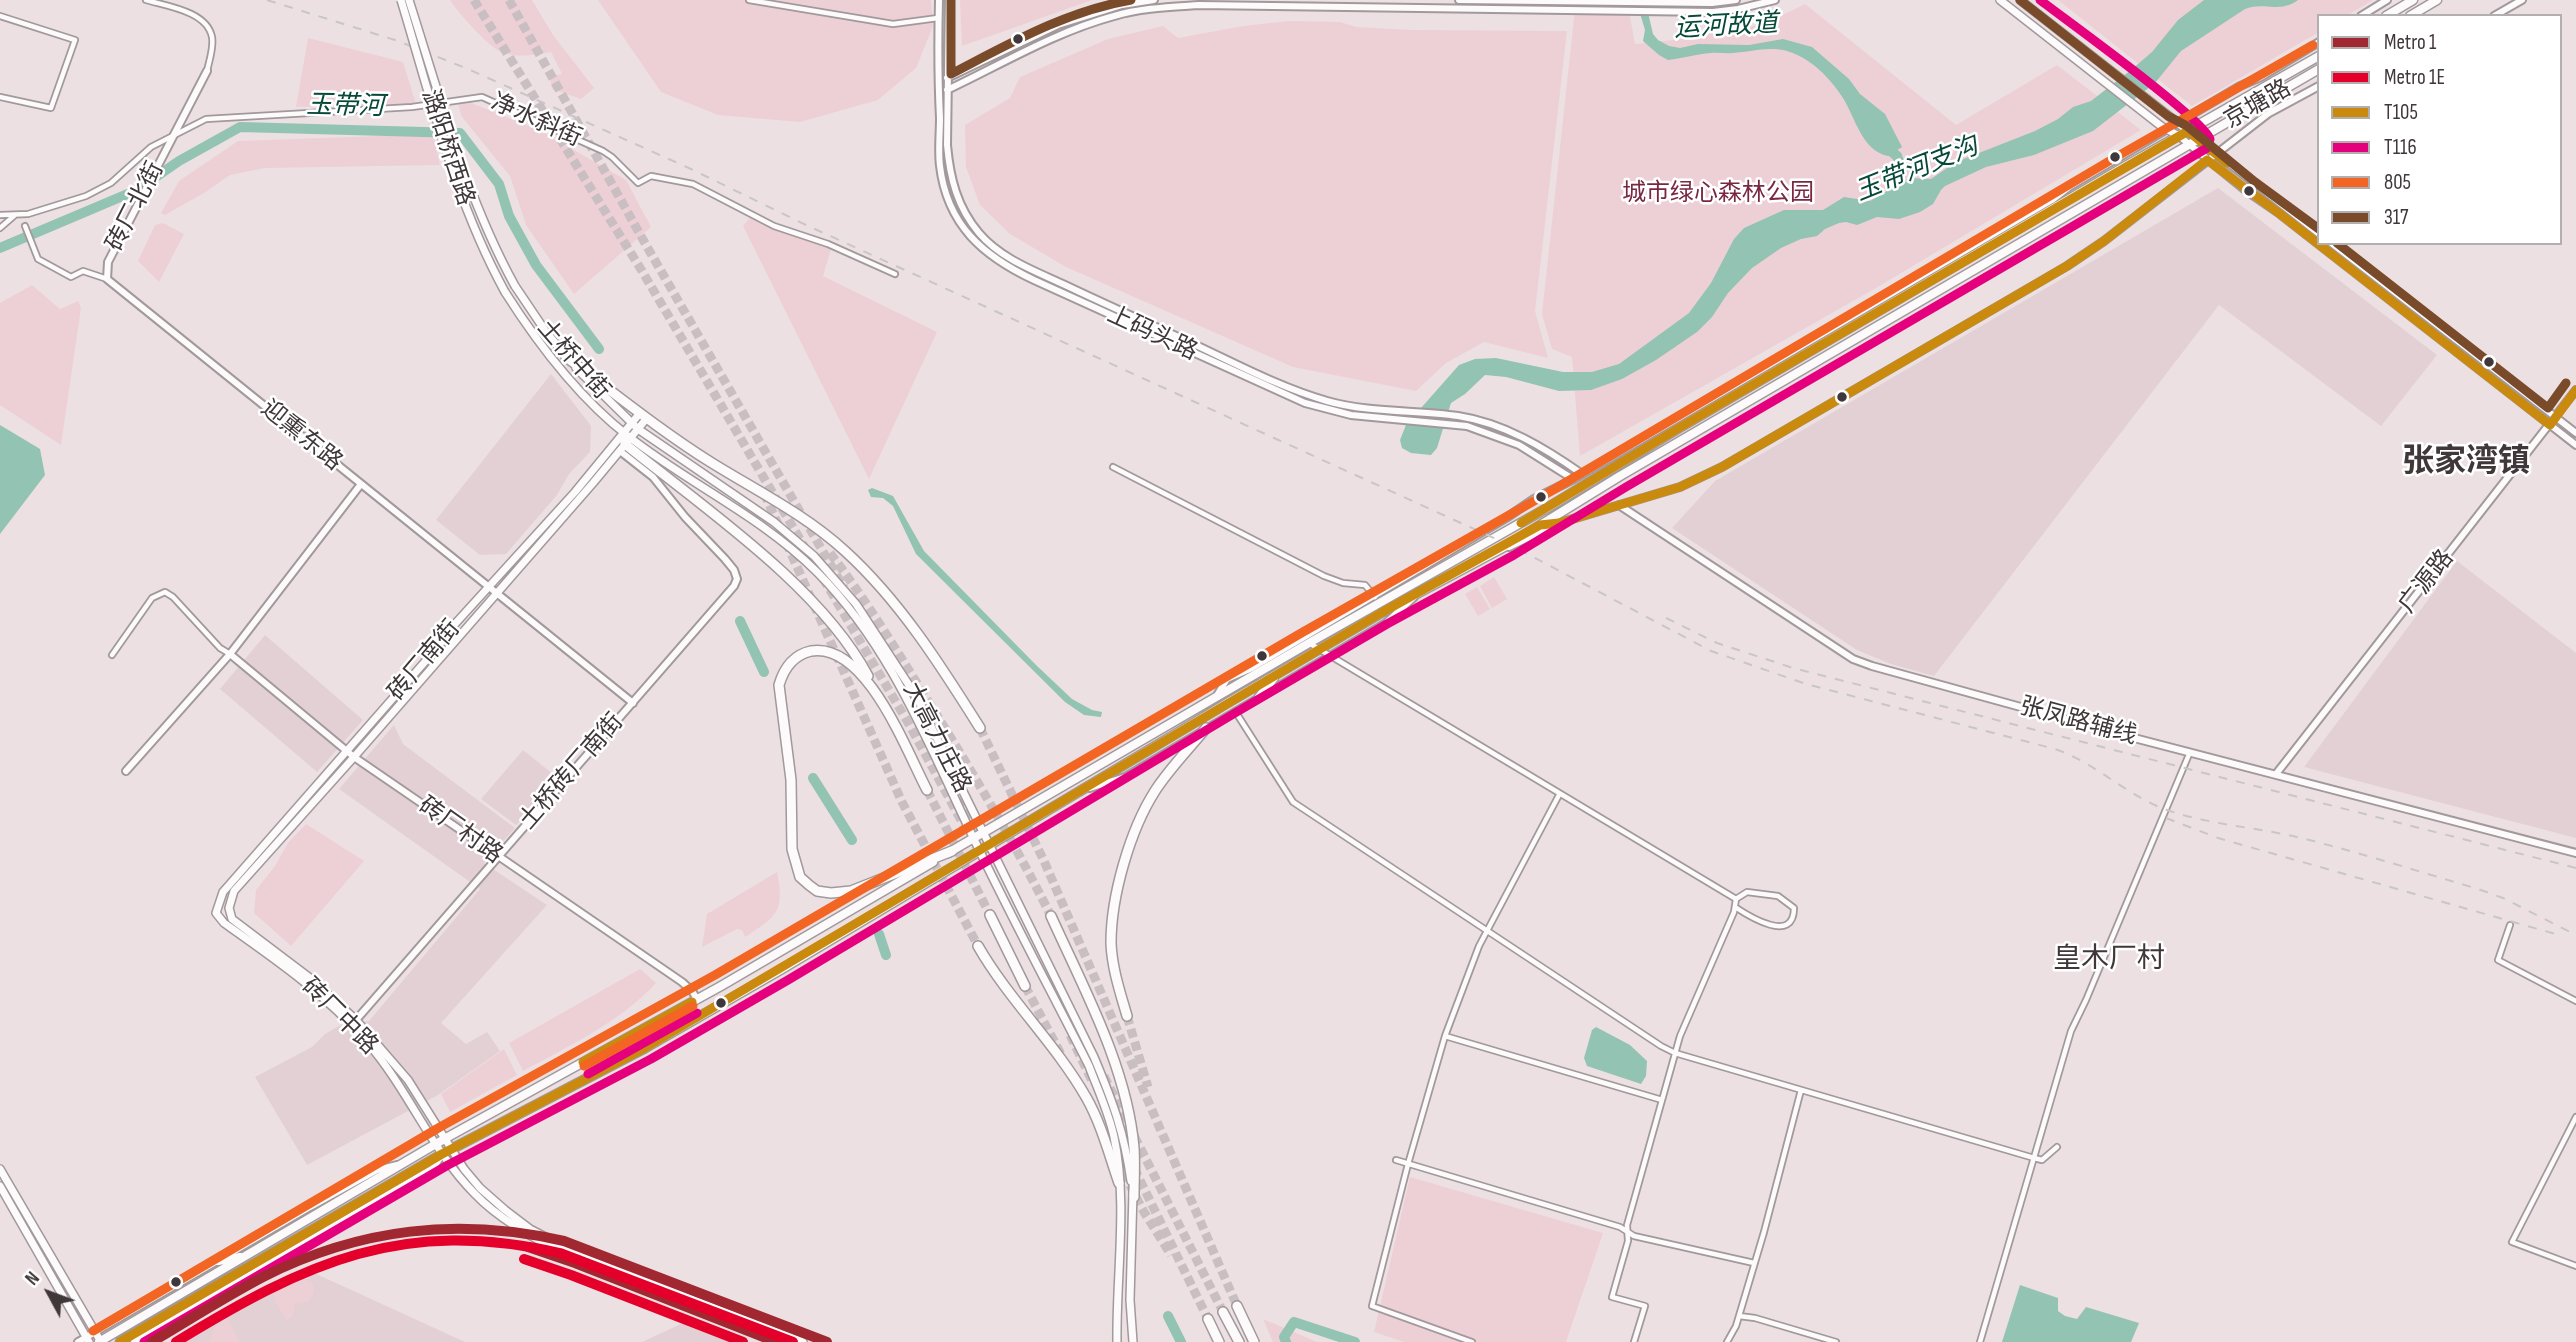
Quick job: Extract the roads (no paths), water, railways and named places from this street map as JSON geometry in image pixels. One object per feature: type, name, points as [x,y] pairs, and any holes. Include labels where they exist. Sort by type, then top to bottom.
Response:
[{"type":"highway","points":[[2389,14],[2413,0]]},
{"type":"highway","points":[[2413,14],[2437,0]]},
{"type":"highway","name":"京塘路","points":[[100,1342],[446,1138],[697,999],[974,838],[1309,643],[1378,599],[1593,482],[1679,428],[2317,57]]},
{"type":"highway","name":"京塘路","points":[[120,1342],[442,1154],[645,1048],[1319,650],[1497,550],[2317,70]]},
{"type":"highway","points":[[566,357],[643,416],[712,462],[791,509],[846,552],[923,642],[979,728]]},
{"type":"highway","points":[[625,442],[755,549],[821,609],[862,666],[927,790]]},
{"type":"highway","points":[[879,697],[852,664],[836,653],[806,652],[797,656],[782,675],[779,685],[791,780],[792,849],[800,877],[817,891],[831,894],[851,891],[952,850]]},
{"type":"highway","points":[[1259,697],[1278,674]]},
{"type":"highway","points":[[1126,1016],[1114,972],[1111,945],[1113,911],[1122,877],[1144,810],[1157,788],[1206,728]]},
{"type":"highway","points":[[990,915],[1026,986]]},
{"type":"highway","points":[[1051,916],[1107,1043],[1124,1097],[1134,1148],[1134,1197]]},
{"type":"highway","points":[[978,946],[1003,988],[1040,1031],[1087,1098],[1119,1183]]},
{"type":"highway","points":[[218,1261],[243,1256]]},
{"type":"highway","points":[[221,1283],[237,1282]]},
{"type":"highway","points":[[1237,1306],[1254,1342]]},
{"type":"highway","points":[[1223,1312],[1239,1342]]},
{"type":"highway","points":[[1208,1320],[1219,1342]]},
{"type":"main road","name":"潞阳桥西路","points":[[401,0],[462,199],[479,242],[505,292],[538,340],[625,442]]},
{"type":"main road","name":"潞阳桥西路","points":[[409,0],[471,194],[515,286]]},
{"type":"main road","points":[[2000,0],[2148,115],[2179,135]]},
{"type":"main road","points":[[2020,0],[2157,104],[2188,131]]},
{"type":"main road","points":[[2148,115],[2155,113],[2157,104]]},
{"type":"main road","name":"土桥中街","points":[[515,286],[566,357],[635,426]]},
{"type":"main road","name":"砖厂南街","points":[[216,913],[223,892],[496,593],[625,442],[643,416]]},
{"type":"main road","name":"大高力庄路","points":[[635,426],[794,538],[831,573],[902,671],[1094,1057],[1116,1109],[1125,1140],[1134,1197],[1130,1300],[1133,1342]]},
{"type":"main road","name":"砖厂南街","points":[[229,908],[234,891],[489,587],[625,442]]},
{"type":"main road","name":"大高力庄路","points":[[625,442],[764,527],[817,572],[869,636],[893,672],[1089,1066],[1105,1105],[1115,1138],[1119,1183],[1117,1342]]},
{"type":"main road","name":"砖厂中路","points":[[229,908],[232,919],[310,978],[356,1020],[408,1080],[464,1169],[480,1188],[530,1229],[561,1245],[676,1293],[803,1342]]},
{"type":"main road","name":"砖厂中路","points":[[216,913],[224,923],[300,978],[349,1022],[389,1069],[442,1154],[475,1195],[527,1234],[558,1251],[784,1342]]},
{"type":"main road","points":[[0,1168],[100,1342]]},
{"type":"main road","points":[[0,1186],[87,1340]]},
{"type":"street","points":[[146,0],[201,19],[212,34],[207,71]]},
{"type":"street","points":[[749,0],[893,24],[938,18]]},
{"type":"street","name":"上码头路","points":[[939,0],[938,83],[949,169],[964,212],[980,234],[998,250],[1017,262],[1212,352],[1326,401],[1461,417],[1498,427],[1542,448],[1582,474]]},
{"type":"street","name":"上码头路","points":[[949,0],[948,78],[940,166],[947,198],[964,229],[983,250],[1010,268],[1305,403],[1351,415],[1467,426],[1519,445],[1573,479]]},
{"type":"street","points":[[938,83],[1058,25],[1122,5],[1154,0]]},
{"type":"street","points":[[1459,0],[1712,3],[1737,0]]},
{"type":"street","points":[[939,94],[1057,36],[1106,18],[1143,10],[1199,5],[1713,12],[1775,0]]},
{"type":"street","points":[[2364,14],[2387,0]]},
{"type":"street","points":[[2498,14],[2522,0]]},
{"type":"street","points":[[0,16],[75,40],[51,108],[0,97]]},
{"type":"street","points":[[1216,697],[1227,679],[1378,599],[1534,499],[1582,474],[2041,207],[2069,187],[2317,43]]},
{"type":"street","points":[[938,44],[948,44]]},
{"type":"street","name":"砖厂北街","points":[[107,279],[108,262],[207,71]]},
{"type":"street","points":[[1497,550],[1520,543],[1559,523],[1680,487],[1722,467],[2067,266],[2104,241],[2269,113],[2317,87]]},
{"type":"street","name":"净水斜街","points":[[0,215],[28,214],[86,196],[111,183],[151,147],[206,119],[412,107],[482,97],[603,151],[612,156],[638,183],[651,176],[693,184],[775,226],[828,244],[895,274]]},
{"type":"street","points":[[2188,131],[2207,160],[2317,243]]},
{"type":"street","points":[[2179,135],[2215,154],[2317,232]]},
{"type":"street","points":[[0,228],[16,215]]},
{"type":"street","points":[[25,226],[38,259],[71,277],[83,271],[107,279]]},
{"type":"street","points":[[2319,245],[2576,444]]},
{"type":"street","points":[[2334,245],[2576,433]]},
{"type":"street","name":"迎熏东路","points":[[107,279],[633,703]]},
{"type":"street","points":[[1209,360],[1213,356],[1212,352]]},
{"type":"street","points":[[1267,387],[1265,383],[1269,378]]},
{"type":"street","name":"广源路","points":[[2276,774],[2576,390]]},
{"type":"street","name":"土桥砖厂南街","points":[[356,1020],[734,586],[737,579],[734,570],[685,517],[625,442]]},
{"type":"street","points":[[1113,467],[1324,576],[1343,583],[1365,585],[1378,599]]},
{"type":"street","points":[[126,771],[230,654],[362,484]]},
{"type":"street","name":"张凤路辅线","points":[[1619,505],[1853,659],[1872,666],[2576,853]]},
{"type":"street","points":[[1540,525],[1559,523]]},
{"type":"street","points":[[1078,791],[1125,777],[1386,623],[1422,591]]},
{"type":"street","points":[[112,655],[152,598],[165,592],[173,597],[220,648],[230,654]]},
{"type":"street","points":[[1309,643],[1736,899]]},
{"type":"street","name":"砖厂村路","points":[[230,654],[351,754],[682,982],[697,999]]},
{"type":"street","points":[[1235,711],[1293,802],[1675,1054],[2042,1160],[2057,1147]]},
{"type":"street","points":[[1980,1342],[2071,1031],[2087,1000],[2190,752]]},
{"type":"street","points":[[1472,1342],[1372,1306],[1408,1164],[1445,1036],[1479,946],[1559,795]]},
{"type":"street","points":[[1735,907],[1768,925],[1789,922],[1794,916],[1794,908],[1778,897],[1747,892],[1736,899]]},
{"type":"street","points":[[1634,1342],[1645,1306],[1612,1297],[1628,1241],[1627,1225],[1680,1036],[1735,907],[1736,899]]},
{"type":"street","points":[[2510,925],[2498,960],[2576,1001]]},
{"type":"street","points":[[1445,1036],[1662,1100]]},
{"type":"street","points":[[1727,1342],[1739,1316],[1801,1090]]},
{"type":"street","points":[[2576,1117],[2512,1242],[2576,1266]]},
{"type":"street","points":[[134,1342],[433,1168],[442,1154]]},
{"type":"street","points":[[1396,1160],[1620,1227],[1634,1236],[1754,1263]]},
{"type":"street","points":[[78,1342],[87,1340],[95,1332],[377,1170],[406,1162]]},
{"type":"street","points":[[1739,1316],[1755,1318],[1836,1342]]},
{"type":"waterway","name":"玉带河","points":[[0,248],[137,190],[179,161],[240,127],[460,133],[499,184],[509,216],[536,265],[599,349]]},
{"type":"waterway","name":"运河故道","points":[[1882,144],[1897,156],[1901,167]]},
{"type":"waterway","name":"玉带河","points":[[740,621],[764,672]]},
{"type":"waterway","name":"玉带河","points":[[813,778],[852,840]]},
{"type":"waterway","name":"玉带河","points":[[879,934],[886,955]]},
{"type":"waterway","name":"玉带河","points":[[1168,1316],[1181,1342]]},
{"type":"waterway","name":"玉带河","points":[[1286,1342],[1284,1337],[1294,1322],[1355,1342]]},
{"type":"tunnel","points":[[474,0],[642,271],[910,726],[969,835]]},
{"type":"tunnel","points":[[509,0],[646,245],[844,588]]},
{"type":"tunnel","points":[[764,493],[902,802],[978,946]]},
{"type":"tunnel","points":[[830,553],[881,626],[961,754],[1051,916]]},
{"type":"tunnel","points":[[980,728],[1044,861],[1237,1306]]},
{"type":"tunnel","points":[[941,762],[979,829]]},
{"type":"tunnel","points":[[927,790],[990,915]]},
{"type":"tunnel","points":[[1025,986],[1062,1056]]},
{"type":"tunnel","points":[[1127,1016],[1148,1087]]},
{"type":"tunnel","points":[[1070,1035],[1093,1083]]},
{"type":"tunnel","points":[[1104,1076],[1223,1312]]},
{"type":"tunnel","points":[[1117,1161],[1171,1255]]},
{"type":"tunnel","points":[[1134,1168],[1208,1319]]},
{"type":"railway","points":[[267,0],[398,41],[468,69],[691,169],[806,225],[1518,549],[1711,651],[1806,684],[2055,749],[2084,762],[2138,797],[2167,810],[2198,819],[2316,842],[2478,889],[2503,898],[2576,935]]},
{"type":"railway","points":[[1666,618],[1717,643],[1793,668],[2576,868]]},
{"type":"railway","points":[[2166,818],[2218,838],[2559,935]]},
{"type":"metro line","name":"1","points":[[152,1342],[263,1277],[299,1260],[373,1238],[448,1229],[525,1234],[564,1241],[827,1342]]},
{"type":"metro line","name":"1E","points":[[176,1342],[269,1289],[314,1269],[358,1254],[404,1244],[452,1240],[504,1243],[560,1253],[793,1342]]},
{"type":"metro line","name":"1","points":[[528,1247],[776,1342]]},
{"type":"metro line","name":"1E","points":[[524,1259],[743,1342]]},
{"type":"district","name":"张家湾镇","points":[[2466,463]]},
{"type":"district","name":"皇木厂村","points":[[2109,960]]},
{"type":"water label","name":"玉带河支沟","points":[[1917,170]]},
{"type":"park label","name":"城市绿心森林公园","points":[[1718,194]]}]
